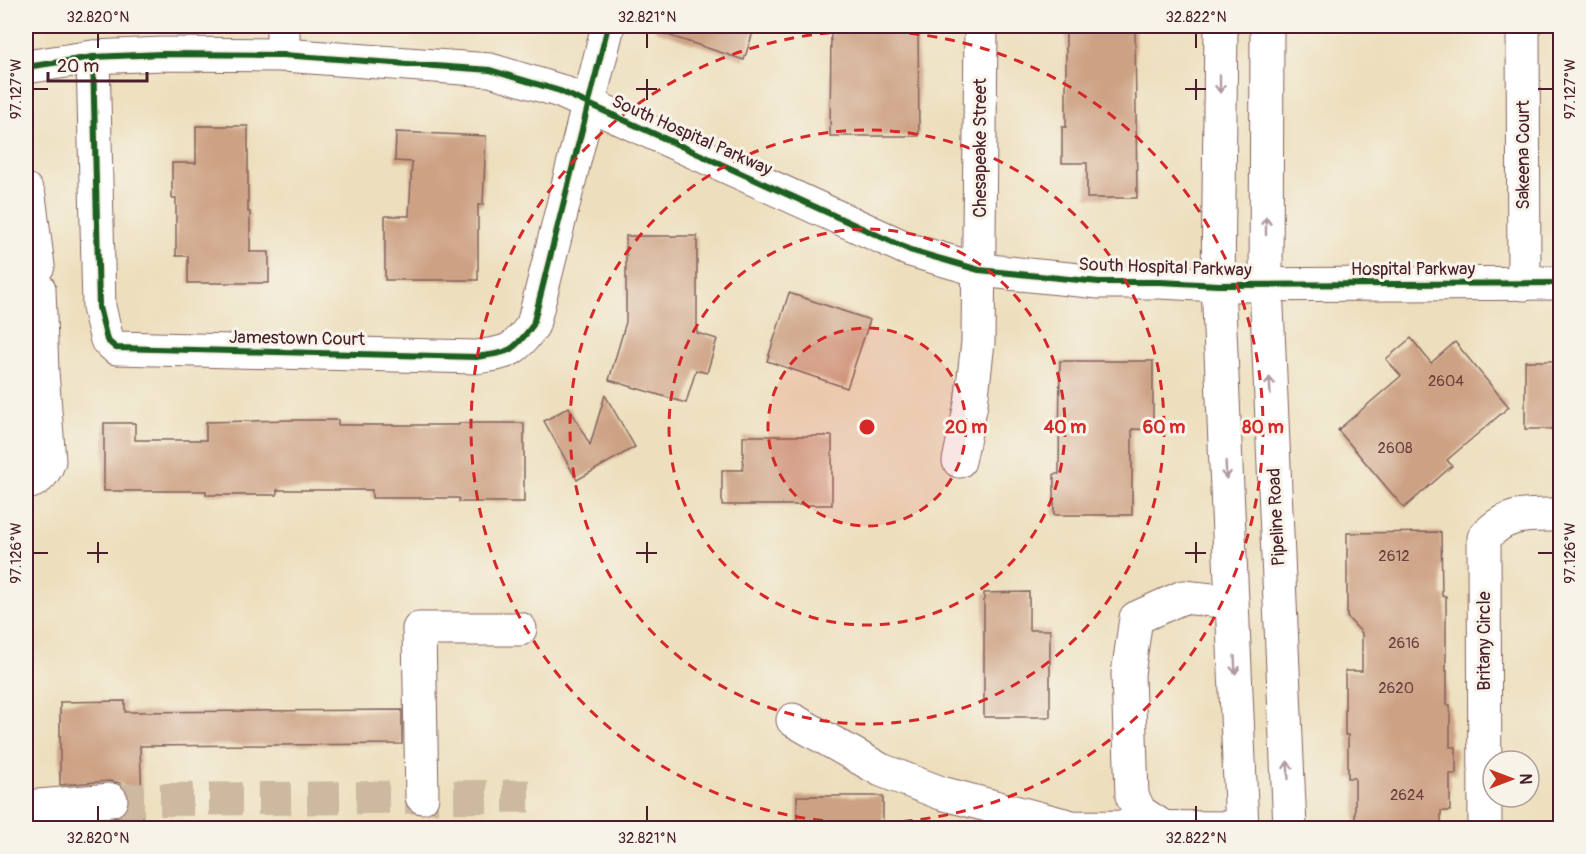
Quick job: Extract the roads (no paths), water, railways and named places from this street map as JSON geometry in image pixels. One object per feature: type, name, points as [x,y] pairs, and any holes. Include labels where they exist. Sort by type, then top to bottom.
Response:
[{"type":"street","points":[[589,104],[608,26]]},
{"type":"street","name":"Chesapeake Street","points":[[959,461],[971,404],[978,342],[981,26]]},
{"type":"street","points":[[793,720],[881,770],[941,793],[1072,826],[1242,828],[1218,285],[1221,26]]},
{"type":"street","name":"Pipeline Road","points":[[1267,26],[1266,285],[1290,828]]},
{"type":"street","name":"Sakeena Court","points":[[1522,26],[1524,284]]},
{"type":"street","name":"South Hospital Parkway","points":[[26,67],[93,57],[162,54],[283,40],[490,70],[560,91],[910,250],[979,270],[1099,282],[1266,285]]},
{"type":"street","name":"Jamestown Court","points":[[93,57],[99,307],[107,340],[116,348],[476,357],[507,353],[518,346],[533,325],[589,104]]},
{"type":"street","points":[[26,190],[29,196],[39,277],[42,372],[49,461],[46,470],[31,482],[26,483]]},
{"type":"street","name":"Hospital Parkway","points":[[1266,285],[1560,283]]},
{"type":"street","name":"Britany Circle","points":[[1485,828],[1484,538],[1495,525],[1512,518],[1560,515]]},
{"type":"street","points":[[1163,827],[1140,812],[1132,796],[1128,674],[1136,618],[1183,597],[1232,602]]},
{"type":"street","points":[[422,797],[419,629],[520,629]]},
{"type":"street","points":[[26,807],[111,800]]},
{"type":"tunnel","points":[[111,800],[529,796]]}]
